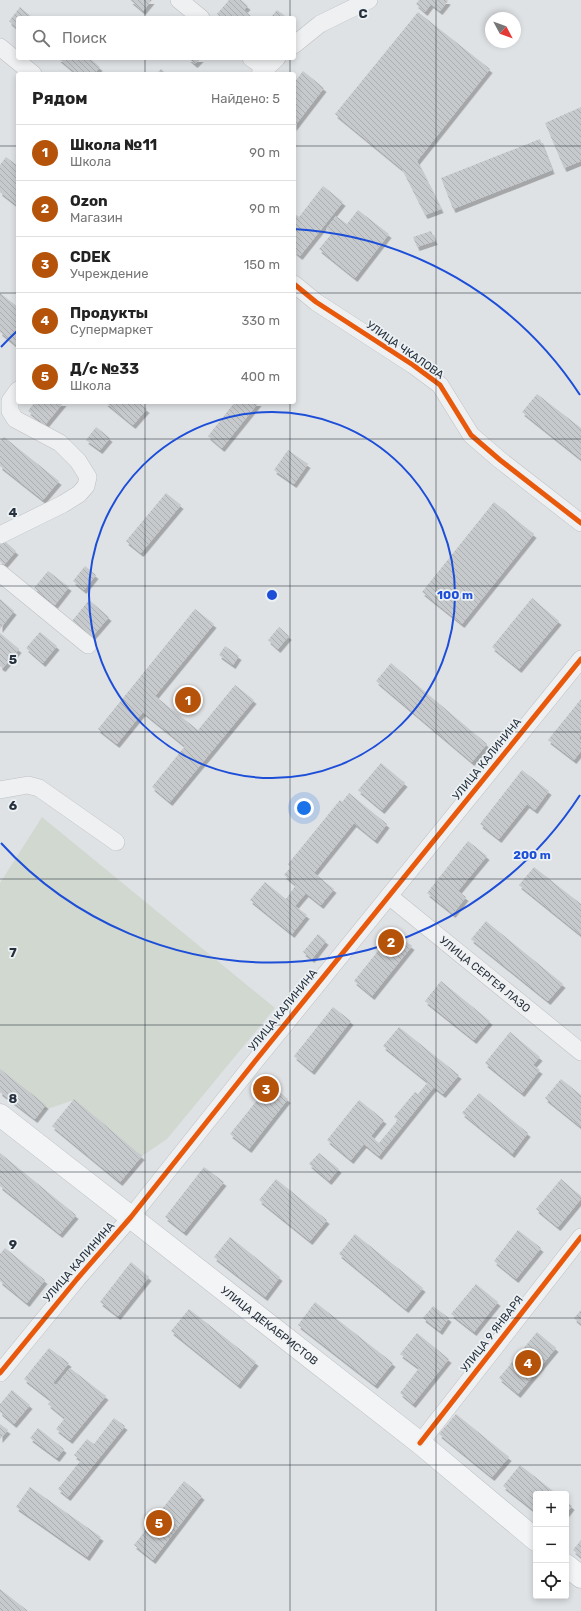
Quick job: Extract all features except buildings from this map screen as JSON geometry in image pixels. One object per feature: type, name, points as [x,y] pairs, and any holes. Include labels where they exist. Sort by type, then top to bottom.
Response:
[{"type":"main road","name":"УЛИЦА ДЕКАБРИСТОВ","points":[[0,1115],[420,1443],[533,1537]]},
{"type":"main road","points":[[569,1568],[581,1578]]},
{"type":"street","points":[[178,0],[198,16]]},
{"type":"street","points":[[296,43],[320,24],[369,0]]},
{"type":"street","points":[[0,47],[31,72]]},
{"type":"street","name":"УЛИЦА ЧКАЛОВА","points":[[296,286],[316,302],[413,365],[440,386],[471,435],[500,460],[581,523]]},
{"type":"street","points":[[0,535],[63,504],[79,494],[86,486],[88,477],[78,461],[60,443],[15,419],[10,411],[10,401],[16,393]]},
{"type":"street","points":[[0,573],[88,645]]},
{"type":"street","name":"УЛИЦА КАЛИНИНА","points":[[0,1373],[73,1284],[131,1217],[581,659]]},
{"type":"street","points":[[0,790],[28,785],[39,788],[116,842]]},
{"type":"street","name":"УЛИЦА СЕРГЕЯ ЛАЗО","points":[[389,896],[581,1052]]},
{"type":"street","name":"УЛИЦА 9 ЯНВАРЯ","points":[[420,1443],[581,1237]]},
{"type":"shaded area","points":[[42,817],[275,1008],[167,1139],[142,1156],[74,1100],[44,1110],[0,1073],[0,883]]},
{"type":"cycle path","points":[[296,286],[316,302],[413,365],[440,385],[471,435],[500,460],[581,523]]},
{"type":"cycle path","points":[[0,1373],[77,1279],[131,1217],[256,1060],[581,659]]},
{"type":"cycle path","points":[[420,1443],[581,1237]]},
{"type":"place","name":"Школа №11","points":[[188,700]]},
{"type":"place","name":"Ozon","points":[[391,942]]},
{"type":"place","name":"CDEK","points":[[266,1089]]},
{"type":"place","name":"Продукты","points":[[528,1363]]},
{"type":"place","name":"Д/с №33","points":[[159,1523]]}]
